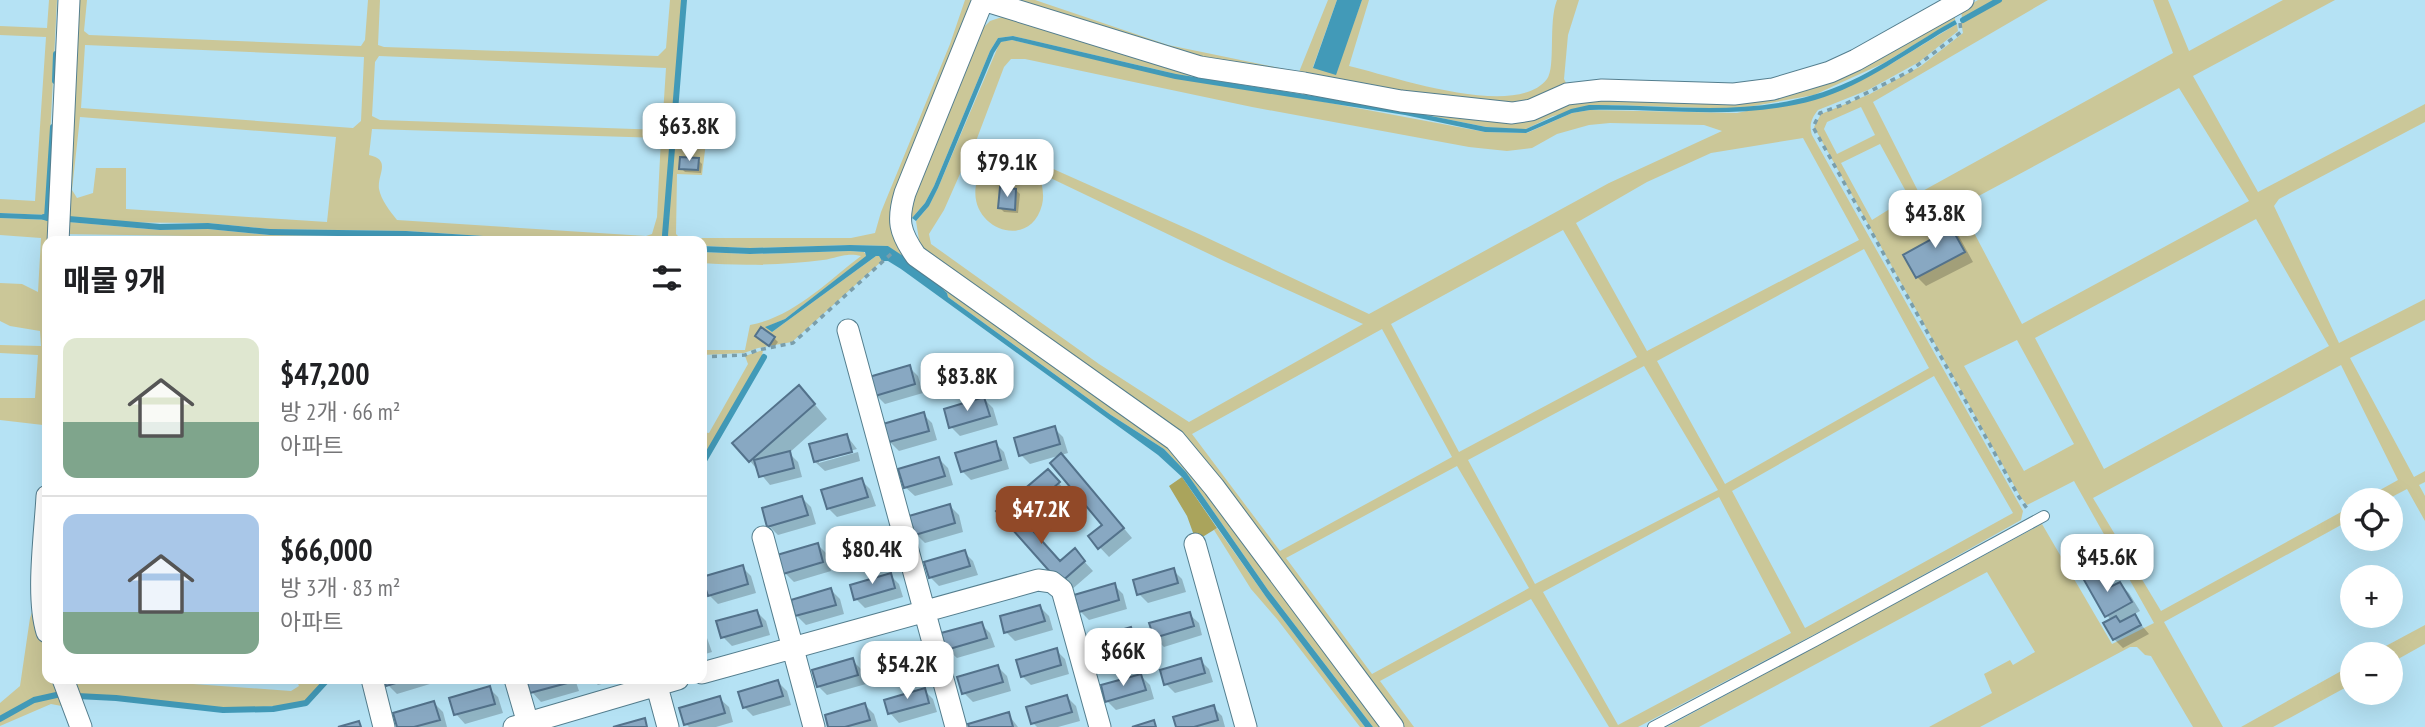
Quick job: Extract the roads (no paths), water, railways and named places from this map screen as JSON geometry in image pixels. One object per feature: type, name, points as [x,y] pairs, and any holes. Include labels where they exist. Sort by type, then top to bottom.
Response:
[{"type":"street","points":[[58,236],[69,0]]},
{"type":"street","points":[[1393,727],[1214,487],[1175,439],[916,256],[905,241],[900,223],[900,210],[905,193],[983,0],[1200,67],[1401,102],[1512,113],[1531,110],[1567,94],[1602,90],[1734,93],[1773,89],[1830,72],[1856,60],[1960,1]]},
{"type":"street","points":[[848,330],[956,727]]},
{"type":"street","points":[[763,537],[814,727]]},
{"type":"street","points":[[1195,544],[1246,727]]},
{"type":"street","points":[[707,672],[1038,580],[1052,582],[1062,590],[1100,727]]},
{"type":"street","points":[[66,684],[81,727]]},
{"type":"street","points":[[373,684],[384,727]]},
{"type":"street","points":[[516,684],[524,726],[650,684]]},
{"type":"street","points":[[657,684],[668,727]]},
{"type":"lane","points":[[1653,727],[2040,518]]},
{"type":"water","points":[[1337,0],[1362,0],[1336,75],[1313,68]]},
{"type":"water","points":[[1955,20],[1957,24],[1870,76],[1815,100],[1731,112],[1590,110],[1572,113],[1526,133],[1485,132],[1405,115],[1175,79],[1012,40],[1001,42],[929,206],[916,221],[912,218],[925,203],[934,186],[990,51],[998,38],[1013,36],[1176,74],[1406,111],[1486,127],[1526,129],[1571,109],[1589,105],[1730,108],[1785,102],[1813,95],[1851,81]]},
{"type":"water","points":[[0,213],[49,215],[52,220],[0,218]]},
{"type":"water","points":[[69,216],[160,224],[208,223],[270,229],[406,231],[483,236],[270,235],[68,222]]},
{"type":"water","points":[[707,246],[888,246],[921,268],[948,297],[1111,415],[1164,449],[1186,472],[1268,590],[1373,727],[1365,727],[1266,597],[1182,477],[1158,455],[901,269],[888,261],[882,261],[879,256],[772,332],[765,327],[785,319],[866,256],[865,252],[707,252]]},
{"type":"waterway","points":[[665,236],[684,0]]},
{"type":"waterway","points":[[1963,20],[1999,0]]},
{"type":"waterway","points":[[55,81],[56,54]]},
{"type":"waterway","points":[[44,217],[47,218],[53,127]]},
{"type":"waterway","points":[[707,455],[764,357]]},
{"type":"waterway","points":[[77,696],[223,710],[273,709],[306,703],[323,684]]},
{"type":"waterway","points":[[0,719],[34,700],[61,694]]}]
